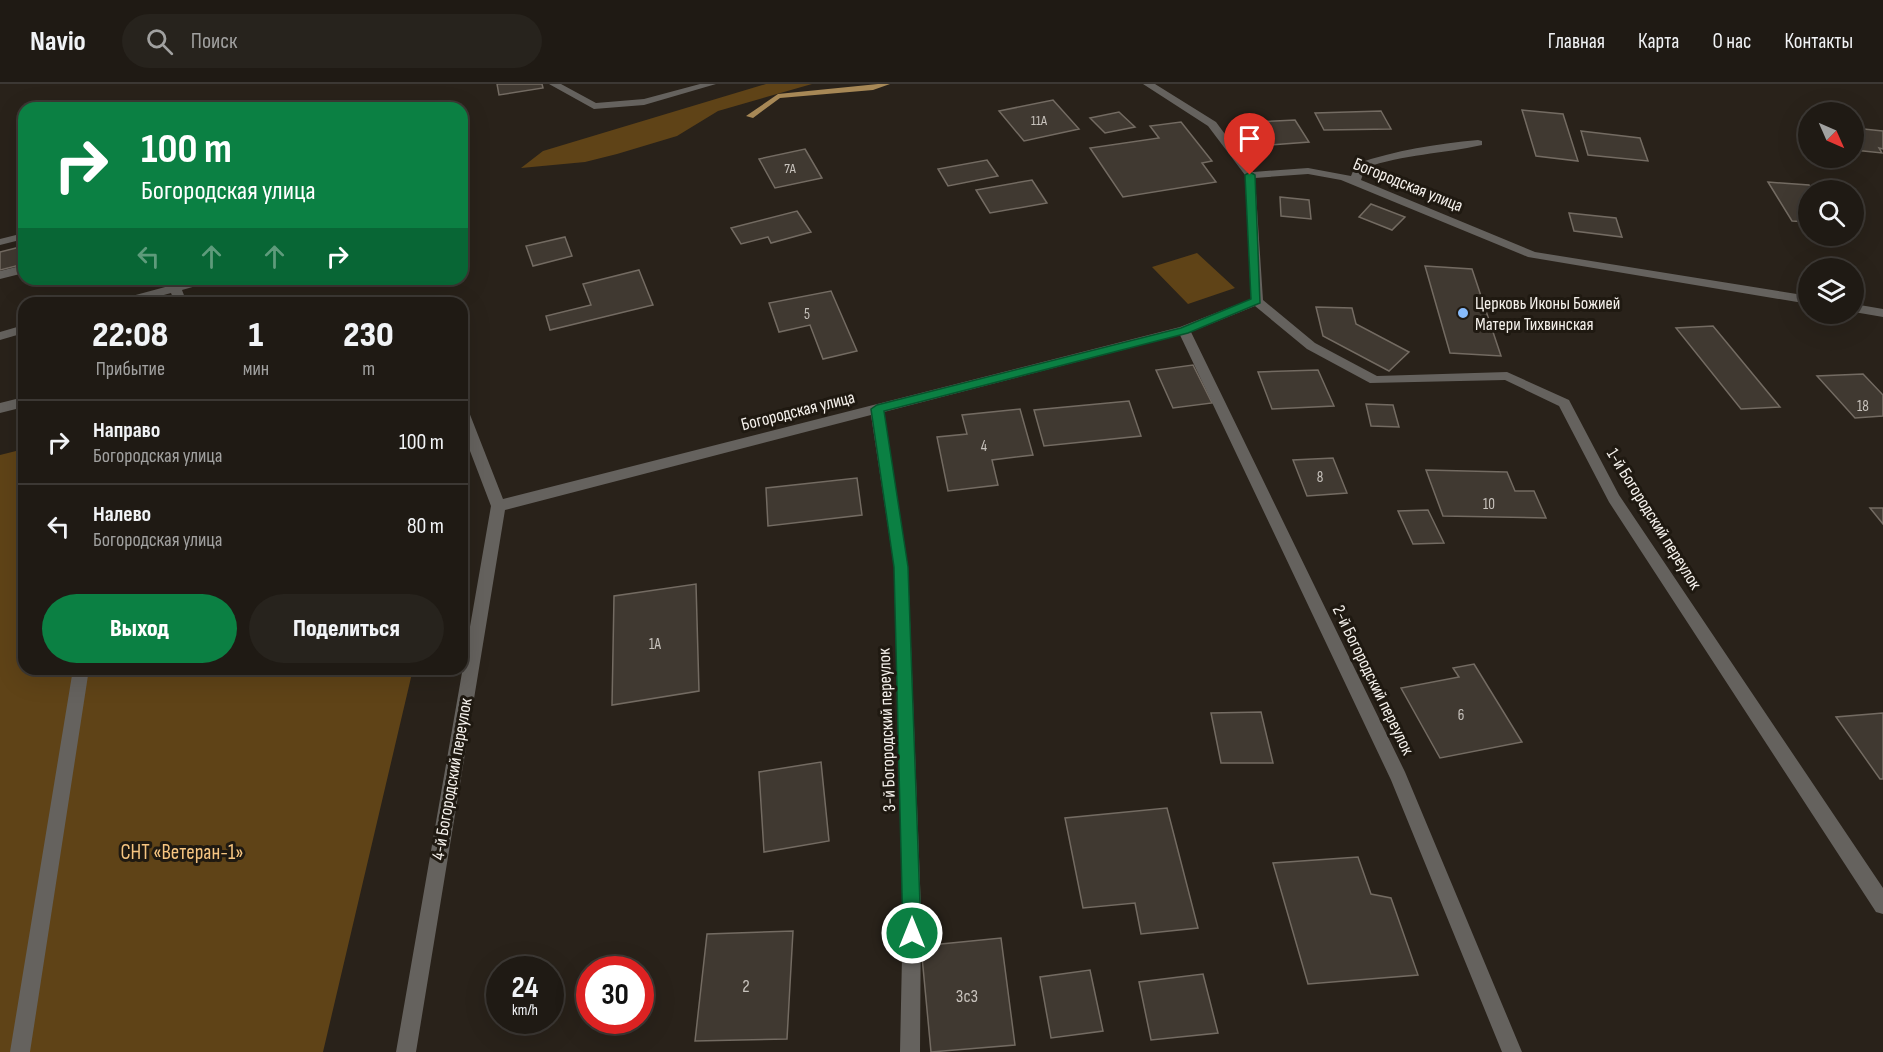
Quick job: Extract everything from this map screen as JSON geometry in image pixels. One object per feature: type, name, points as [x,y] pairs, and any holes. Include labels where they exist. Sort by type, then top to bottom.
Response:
[{"type":"street","points":[[554,84],[594,106],[644,102],[711,84]]},
{"type":"street","points":[[1148,84],[1212,124],[1250,175],[1257,301]]},
{"type":"street","points":[[1355,181],[1360,166],[1380,158],[1427,147],[1478,143]]},
{"type":"street","name":"Богородская улица","points":[[1250,175],[1308,171],[1344,177],[1532,255],[1798,298]]},
{"type":"street","points":[[0,242],[18,238]]},
{"type":"street","points":[[0,275],[18,270]]},
{"type":"street","points":[[138,297],[171,285]]},
{"type":"street","name":"Богородская улица","points":[[498,506],[1184,330],[1257,301]]},
{"type":"street","name":"1-й Богородский переулок","points":[[1257,301],[1311,346],[1375,380],[1507,376],[1564,403],[1614,498],[1883,905]]},
{"type":"street","points":[[1864,310],[1883,313]]},
{"type":"street","name":"2-й Богородский переулок","points":[[1184,330],[1399,778],[1512,1052]]},
{"type":"street","points":[[0,336],[18,331]]},
{"type":"street","points":[[0,408],[18,404]]},
{"type":"street","name":"3-й Богородский переулок","points":[[877,409],[901,567],[912,909],[910,1052]]},
{"type":"street","points":[[468,428],[498,506]]},
{"type":"street","name":"4-й Богородский переулок","points":[[406,1052],[498,506]]},
{"type":"street","points":[[20,1052],[80,675]]},
{"type":"green space","points":[[766,84],[812,84],[718,111],[677,136],[617,154],[585,162],[521,168],[543,151]]},
{"type":"green space","points":[[1197,253],[1235,288],[1188,304],[1152,267]]},
{"type":"green space","name":"СНТ «Ветеран-1»","points":[[18,450],[18,675],[412,675],[323,1052],[0,1052],[0,455]]},
{"type":"building","points":[[497,84],[542,84],[543,88],[499,95]]},
{"type":"building","points":[[1053,100],[1079,129],[1024,141],[999,111]]},
{"type":"building","points":[[1522,110],[1563,114],[1578,161],[1536,156]]},
{"type":"building","points":[[1381,111],[1391,129],[1324,130],[1315,113]]},
{"type":"building","points":[[1119,112],[1135,127],[1105,133],[1090,118]]},
{"type":"building","points":[[1295,120],[1309,142],[1269,145],[1256,122]]},
{"type":"building","points":[[1181,122],[1212,161],[1202,163],[1216,182],[1123,197],[1090,148],[1159,138],[1150,126]]},
{"type":"building","points":[[1864,129],[1883,131],[1883,149],[1879,148],[1882,153],[1864,151]]},
{"type":"building","points":[[1581,131],[1640,138],[1648,161],[1588,155]]},
{"type":"building","points":[[805,149],[822,178],[775,188],[759,159]]},
{"type":"building","points":[[987,160],[998,176],[948,186],[938,169]]},
{"type":"building","points":[[1032,180],[1047,203],[990,213],[976,190]]},
{"type":"building","points":[[1768,182],[1798,184],[1798,221],[1792,221]]},
{"type":"building","points":[[1280,197],[1309,200],[1311,219],[1281,216]]},
{"type":"building","points":[[1371,204],[1405,217],[1392,230],[1359,217]]},
{"type":"building","points":[[797,211],[811,232],[771,243],[768,237],[741,244],[731,228]]},
{"type":"building","points":[[1569,213],[1616,218],[1622,237],[1574,231]]},
{"type":"building","points":[[565,237],[572,256],[533,266],[526,246]]},
{"type":"building","points":[[18,248],[18,266],[0,270],[0,252]]},
{"type":"building","points":[[1425,266],[1472,269],[1501,356],[1450,353]]},
{"type":"building","points":[[639,270],[653,305],[550,330],[546,316],[591,305],[583,284]]},
{"type":"building","points":[[831,291],[857,351],[823,359],[810,325],[779,332],[769,303]]},
{"type":"building","points":[[1316,307],[1352,308],[1356,324],[1409,352],[1389,371],[1323,336]]},
{"type":"building","points":[[1713,326],[1780,407],[1741,409],[1676,328]]},
{"type":"building","points":[[1193,365],[1212,403],[1173,408],[1156,370]]},
{"type":"building","points":[[1318,370],[1334,406],[1272,409],[1258,372]]},
{"type":"building","points":[[1863,374],[1883,395],[1883,416],[1855,418],[1817,376]]},
{"type":"building","points":[[1129,401],[1141,436],[1044,446],[1034,410]]},
{"type":"building","points":[[1366,404],[1393,405],[1399,427],[1371,426]]},
{"type":"building","points":[[1020,409],[1033,455],[992,460],[998,485],[948,491],[937,437],[967,434],[962,415]]},
{"type":"building","points":[[1333,458],[1347,493],[1307,496],[1293,460]]},
{"type":"building","points":[[1426,470],[1507,472],[1515,491],[1534,491],[1546,518],[1443,516]]},
{"type":"building","points":[[857,478],[862,515],[768,526],[766,488]]},
{"type":"building","points":[[1870,508],[1883,508],[1883,524]]},
{"type":"building","points":[[1428,510],[1444,543],[1413,544],[1398,511]]},
{"type":"building","points":[[696,584],[699,691],[612,705],[614,596]]},
{"type":"building","points":[[1474,664],[1522,742],[1440,758],[1401,688],[1459,677],[1453,668]]},
{"type":"building","points":[[1261,712],[1273,763],[1221,763],[1211,713]]},
{"type":"building","points":[[1883,713],[1883,779],[1880,779],[1836,717]]},
{"type":"building","points":[[821,762],[829,841],[764,852],[759,772]]},
{"type":"building","points":[[1167,808],[1198,928],[1141,934],[1135,903],[1083,908],[1065,818]]},
{"type":"building","points":[[1358,857],[1371,894],[1391,898],[1418,975],[1308,984],[1273,863]]},
{"type":"building","points":[[793,931],[787,1039],[695,1041],[707,934]]},
{"type":"building","points":[[1001,938],[1015,1045],[931,1052],[921,946]]},
{"type":"building","points":[[1090,970],[1103,1031],[1051,1038],[1040,977]]},
{"type":"building","points":[[1203,974],[1218,1033],[1151,1040],[1139,982]]},
{"type":"waterway","points":[[750,116],[778,96],[873,88],[886,84]]},
{"type":"place","name":"Церковь Иконы Божией Матери Тихвинская","points":[[1463,313]]},
{"type":"route","points":[[912,933],[901,567],[877,409],[1184,330],[1257,301],[1250,175]]}]
